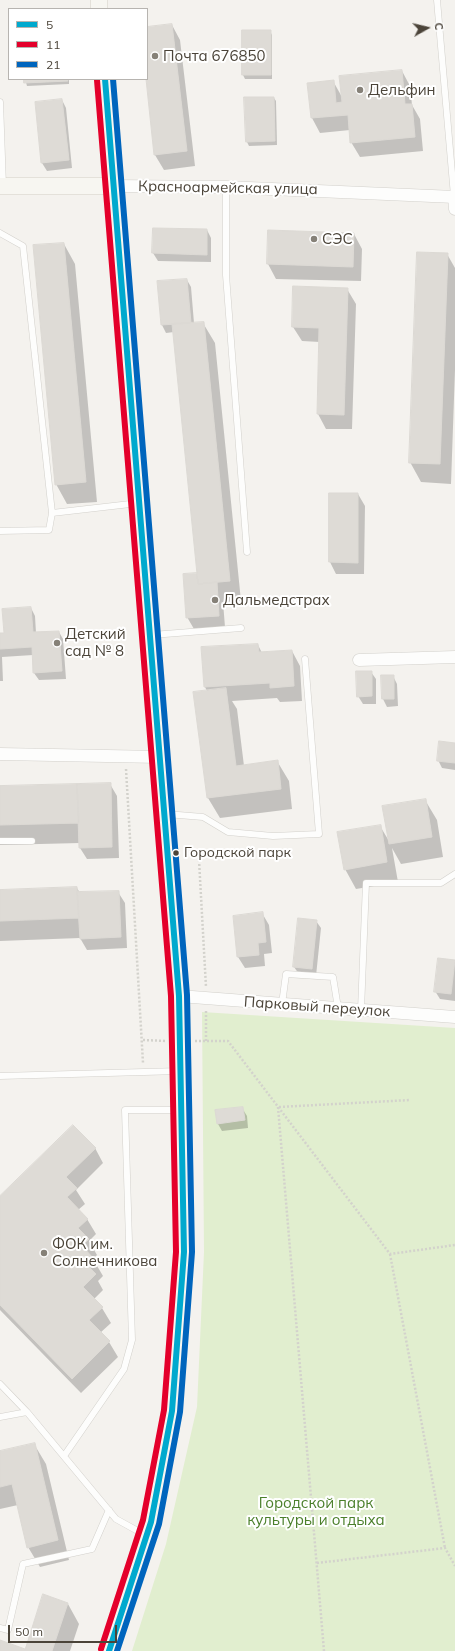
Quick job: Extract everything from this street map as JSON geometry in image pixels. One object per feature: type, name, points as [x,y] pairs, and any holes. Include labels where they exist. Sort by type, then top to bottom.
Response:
[{"type":"main road","points":[[105,80],[179,996],[180,1110],[184,1252],[172,1411],[151,1522],[109,1651]]},
{"type":"main road","name":"Красноармейская улица","points":[[1,186],[113,186]]},
{"type":"street","name":"Красноармейская улица","points":[[113,186],[226,187],[455,196]]},
{"type":"street","points":[[455,196],[455,209]]},
{"type":"street","points":[[359,660],[455,657]]},
{"type":"street","points":[[0,754],[160,757]]},
{"type":"street","name":"Парковый переулок","points":[[179,996],[455,1017]]},
{"type":"lane","points":[[437,0],[455,196]]},
{"type":"lane","points":[[0,102],[1,186]]},
{"type":"lane","points":[[226,187],[226,275],[247,552]]},
{"type":"lane","points":[[0,233],[23,246],[52,513],[49,530],[0,531]]},
{"type":"lane","points":[[52,513],[139,503]]},
{"type":"lane","points":[[151,635],[241,628]]},
{"type":"lane","points":[[165,814],[203,817],[228,832],[273,836],[319,834],[306,659]]},
{"type":"lane","points":[[0,841],[32,840]]},
{"type":"lane","points":[[361,1010],[366,884],[441,883],[455,874]]},
{"type":"lane","points":[[282,1004],[286,974],[333,977],[338,1008]]},
{"type":"lane","points":[[0,1076],[180,1071]]},
{"type":"lane","points":[[64,1456],[124,1370],[132,1340],[125,1110],[180,1110]]},
{"type":"lane","points":[[0,1384],[27,1412],[116,1519],[146,1536]]},
{"type":"lane","points":[[0,1417],[27,1412]]},
{"type":"lane","points":[[0,1628],[8,1630],[23,1564],[92,1549],[109,1510]]},
{"type":"path","points":[[125,756],[144,1072]]},
{"type":"path","points":[[199,860],[207,998],[206,1041]]},
{"type":"path","points":[[143,1040],[228,1041],[390,1254],[445,1548],[455,1566]]},
{"type":"path","points":[[278,1107],[410,1100]]},
{"type":"path","points":[[278,1107],[324,1651]]},
{"type":"path","points":[[390,1254],[455,1245]]},
{"type":"path","points":[[317,1563],[445,1548]]},
{"type":"green space","name":"Городской парк культуры и отдыха","points":[[202,1012],[455,1028],[455,1651],[132,1651],[166,1544],[197,1407],[204,1252]]},
{"type":"building","points":[[172,24],[187,151],[154,155],[146,80],[148,80],[148,27]]},
{"type":"building","points":[[242,30],[271,30],[271,75],[242,75]]},
{"type":"building","points":[[402,70],[405,104],[412,104],[415,137],[350,143],[348,115],[311,118],[307,83],[334,80],[336,103],[342,102],[339,76]]},
{"type":"building","points":[[24,80],[68,81],[24,83]]},
{"type":"building","points":[[244,97],[274,97],[275,141],[246,142]]},
{"type":"building","points":[[62,99],[69,160],[41,163],[35,102]]},
{"type":"building","points":[[153,228],[207,229],[207,255],[152,253]]},
{"type":"building","points":[[268,230],[354,233],[353,267],[267,264]]},
{"type":"building","points":[[64,243],[86,482],[55,485],[33,245]]},
{"type":"building","points":[[417,252],[448,253],[440,464],[409,463]]},
{"type":"building","points":[[187,279],[191,323],[161,325],[157,281]]},
{"type":"building","points":[[293,286],[348,288],[344,415],[317,414],[319,328],[292,327]]},
{"type":"building","points":[[204,322],[230,581],[198,584],[172,324]]},
{"type":"building","points":[[329,493],[358,493],[358,563],[329,562]]},
{"type":"building","points":[[197,573],[198,584],[217,582],[219,616],[186,618],[183,574]]},
{"type":"building","points":[[31,607],[33,632],[59,631],[62,671],[33,673],[32,647],[0,649],[0,633],[4,633],[2,609]]},
{"type":"building","points":[[258,644],[259,652],[292,650],[294,686],[270,688],[270,683],[204,687],[201,647]]},
{"type":"building","points":[[356,671],[372,671],[372,696],[357,697]]},
{"type":"building","points":[[381,675],[394,675],[394,699],[382,699]]},
{"type":"building","points":[[226,688],[236,766],[278,760],[281,789],[207,798],[193,692]]},
{"type":"building","points":[[439,741],[455,743],[455,763],[437,761]]},
{"type":"building","points":[[111,783],[112,847],[79,848],[77,784]]},
{"type":"building","points":[[77,784],[79,823],[0,825],[0,786]]},
{"type":"building","points":[[426,799],[432,837],[389,844],[382,806]]},
{"type":"building","points":[[381,825],[387,862],[344,870],[337,832]]},
{"type":"building","points":[[77,887],[79,918],[0,921],[0,890]]},
{"type":"building","points":[[119,891],[121,937],[80,939],[77,892]]},
{"type":"building","points":[[263,912],[266,942],[258,943],[259,955],[237,957],[233,916]]},
{"type":"building","points":[[298,918],[317,920],[312,969],[293,967]]},
{"type":"building","points":[[438,958],[455,960],[451,994],[434,992]]},
{"type":"building","points":[[243,1107],[245,1120],[217,1124],[215,1110]]},
{"type":"building","name":"ФОК им. Солнечникова","points":[[73,1125],[96,1148],[66,1177],[77,1188],[67,1197],[88,1219],[78,1228],[89,1239],[82,1246],[95,1260],[89,1267],[96,1274],[83,1287],[103,1307],[89,1320],[110,1341],[72,1379],[0,1305],[0,1196]]},
{"type":"building","points":[[35,1443],[58,1540],[27,1548],[12,1484],[0,1487],[0,1451]]},
{"type":"building","points":[[43,1594],[68,1603],[52,1651],[0,1651],[0,1640],[25,1649]]},
{"type":"transit line","name":"11","points":[[97,80],[171,996],[176,1252],[164,1410],[143,1520],[101,1649]]},
{"type":"transit line","name":"5","points":[[105,80],[179,996],[184,1252],[172,1411],[151,1522],[109,1651]]},
{"type":"transit line","name":"21","points":[[113,80],[187,995],[192,1252],[180,1412],[159,1524],[117,1651]]},
{"type":"place","name":"Почта 676850","points":[[155,56]]},
{"type":"place","name":"Дельфин","points":[[360,90]]},
{"type":"place","name":"СЭС","points":[[314,239]]},
{"type":"place","name":"Дальмедстрах","points":[[215,600]]},
{"type":"place","name":"Детский сад № 8","points":[[57,643]]},
{"type":"place","name":"Городской парк","points":[[176,853]]},
{"type":"place","name":"ФОК им. Солнечникова","points":[[44,1253]]}]
